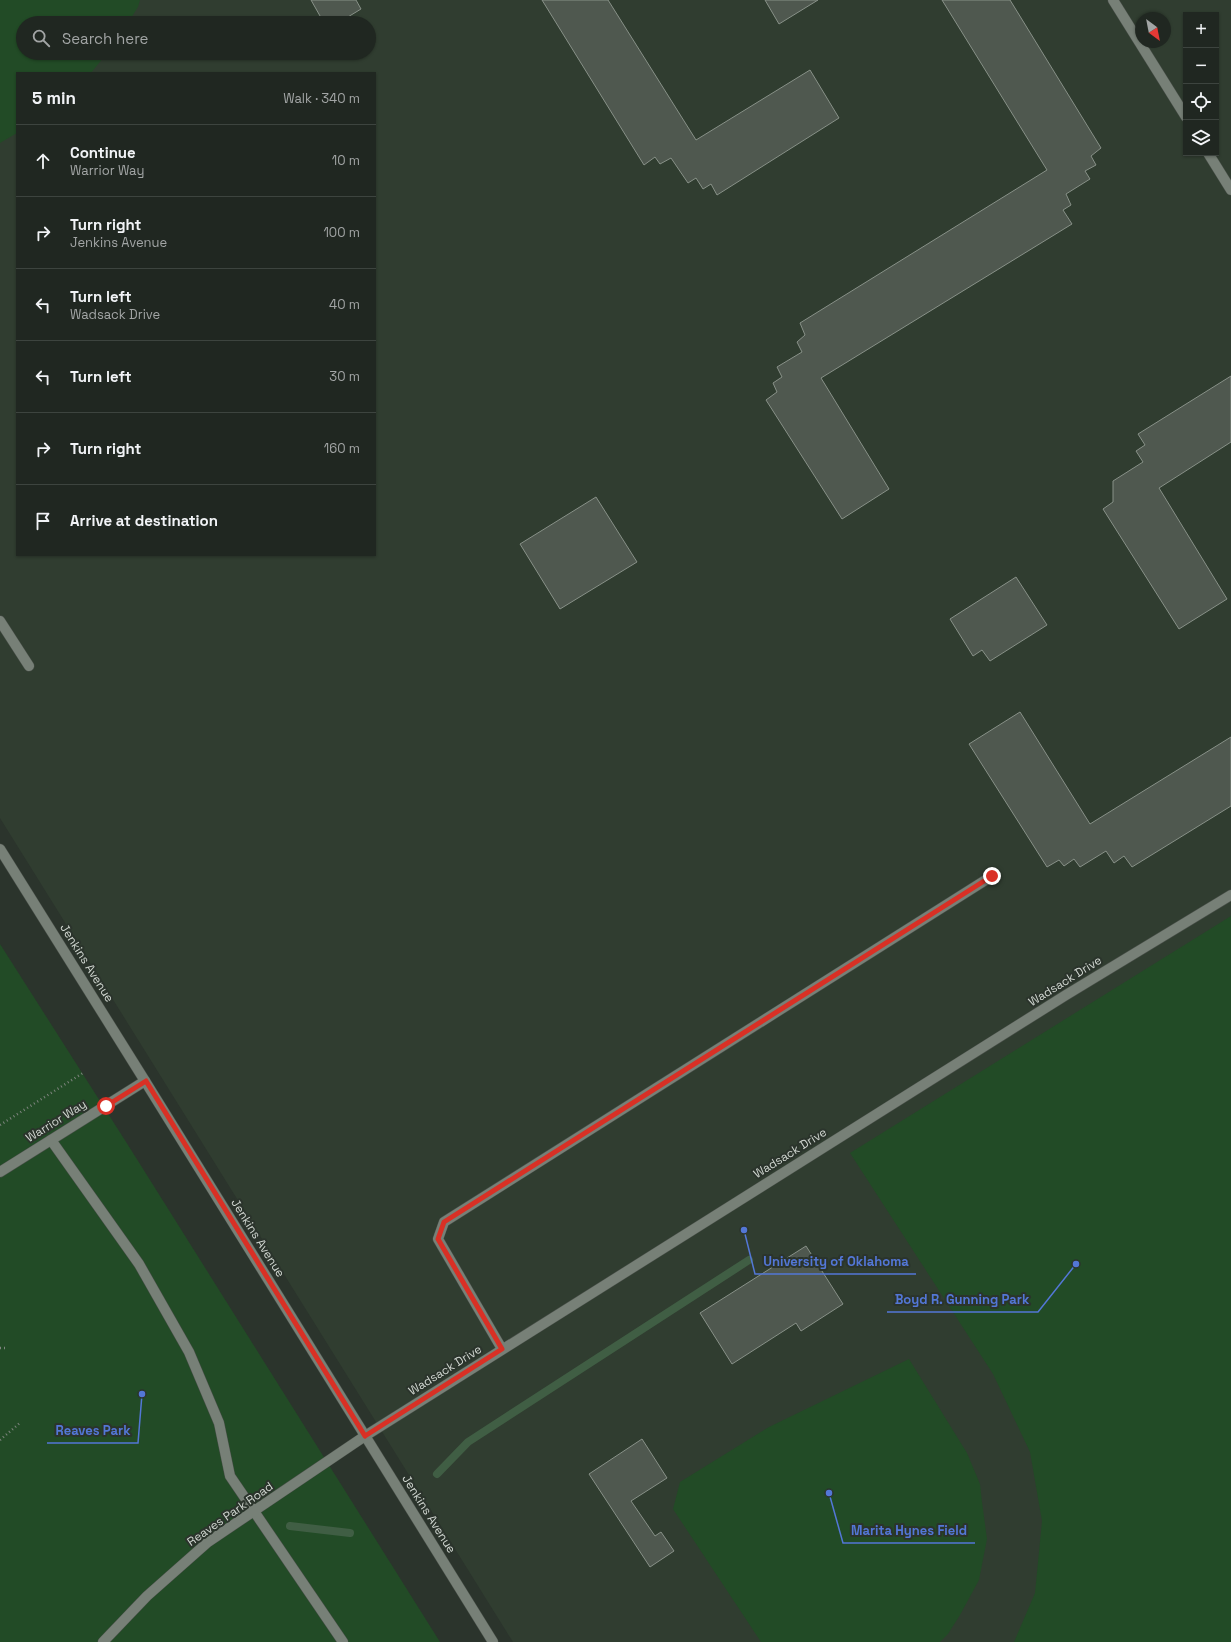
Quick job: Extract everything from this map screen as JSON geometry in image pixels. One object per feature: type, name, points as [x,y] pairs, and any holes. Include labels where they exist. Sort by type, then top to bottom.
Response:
[{"type":"street","points":[[1113,0],[1183,112]]},
{"type":"street","points":[[1210,156],[1231,190]]},
{"type":"street","points":[[0,621],[29,666]]},
{"type":"street","name":"Jenkins Avenue","points":[[0,849],[146,1081],[493,1642]]},
{"type":"street","points":[[502,1349],[438,1239],[444,1222],[992,876]]},
{"type":"street","name":"Wadsack Drive","points":[[365,1436],[1066,995],[1231,895]]},
{"type":"street","name":"Warrior Way","points":[[0,1172],[146,1081]]},
{"type":"street","points":[[51,1140],[139,1264],[189,1352],[219,1423],[230,1476],[343,1642]]},
{"type":"street","name":"Reaves Park Road","points":[[103,1642],[147,1596],[208,1542],[365,1436]]},
{"type":"path","points":[[0,1125],[82,1074]]},
{"type":"path","points":[[0,1348],[5,1348]]},
{"type":"path","points":[[0,1440],[21,1422]]},
{"type":"shaded area","points":[[0,0],[1231,0],[1231,1642],[513,1642],[0,818]]},
{"type":"green space","points":[[0,0],[140,0],[138,7],[132,16],[16,16],[16,60],[101,60],[92,72],[16,72],[16,134],[0,143]]},
{"type":"green space","points":[[1231,916],[1231,1642],[1014,1642],[1035,1593],[1042,1521],[1030,1452],[993,1374],[850,1153]]},
{"type":"green space","points":[[0,944],[128,1145],[440,1642],[0,1642]]},
{"type":"green space","points":[[909,1359],[967,1453],[980,1484],[987,1539],[979,1580],[960,1615],[948,1634],[940,1642],[761,1642],[673,1509],[680,1482],[769,1427]]},
{"type":"building","points":[[311,0],[356,0],[361,9],[350,16],[320,16]]},
{"type":"building","points":[[542,0],[608,0],[696,140],[810,70],[839,118],[717,195],[711,184],[703,189],[696,178],[688,183],[671,158],[660,164],[655,157],[644,165]]},
{"type":"building","points":[[765,0],[818,0],[779,24]]},
{"type":"building","points":[[942,0],[1010,0],[1101,148],[1091,156],[1096,165],[1085,171],[1090,179],[1066,194],[1071,205],[1063,210],[1072,224],[821,378],[889,489],[842,519],[766,400],[777,392],[773,383],[782,377],[777,367],[802,352],[797,342],[805,335],[800,323],[1047,170]]},
{"type":"building","points":[[1231,376],[1231,442],[1159,488],[1227,599],[1179,629],[1103,509],[1113,502],[1113,481],[1143,462],[1136,451],[1145,445],[1138,434]]},
{"type":"building","points":[[596,497],[637,562],[560,609],[520,544]]},
{"type":"building","points":[[1016,577],[1047,625],[990,661],[982,650],[973,656],[950,619]]},
{"type":"building","points":[[1020,712],[1090,824],[1231,737],[1231,806],[1132,867],[1124,856],[1114,863],[1106,851],[1080,867],[1074,859],[1064,866],[1059,860],[1047,867],[969,744]]},
{"type":"building","points":[[806,1246],[843,1304],[801,1331],[796,1323],[732,1364],[700,1313]]},
{"type":"building","points":[[642,1439],[667,1478],[631,1501],[655,1536],[661,1532],[674,1551],[650,1567],[589,1474]]},
{"type":"waterway","points":[[437,1474],[468,1442],[749,1260]]},
{"type":"waterway","points":[[290,1526],[350,1533]]},
{"type":"place","name":"University of Oklahoma","points":[[744,1230]]},
{"type":"place","name":"Boyd R. Gunning Park","points":[[1076,1264]]},
{"type":"place","name":"Reaves Park","points":[[142,1394]]},
{"type":"place","name":"Marita Hynes Field","points":[[829,1493]]},
{"type":"route","points":[[106,1106],[146,1081],[365,1436],[502,1349],[438,1239],[444,1222],[992,876]]}]
